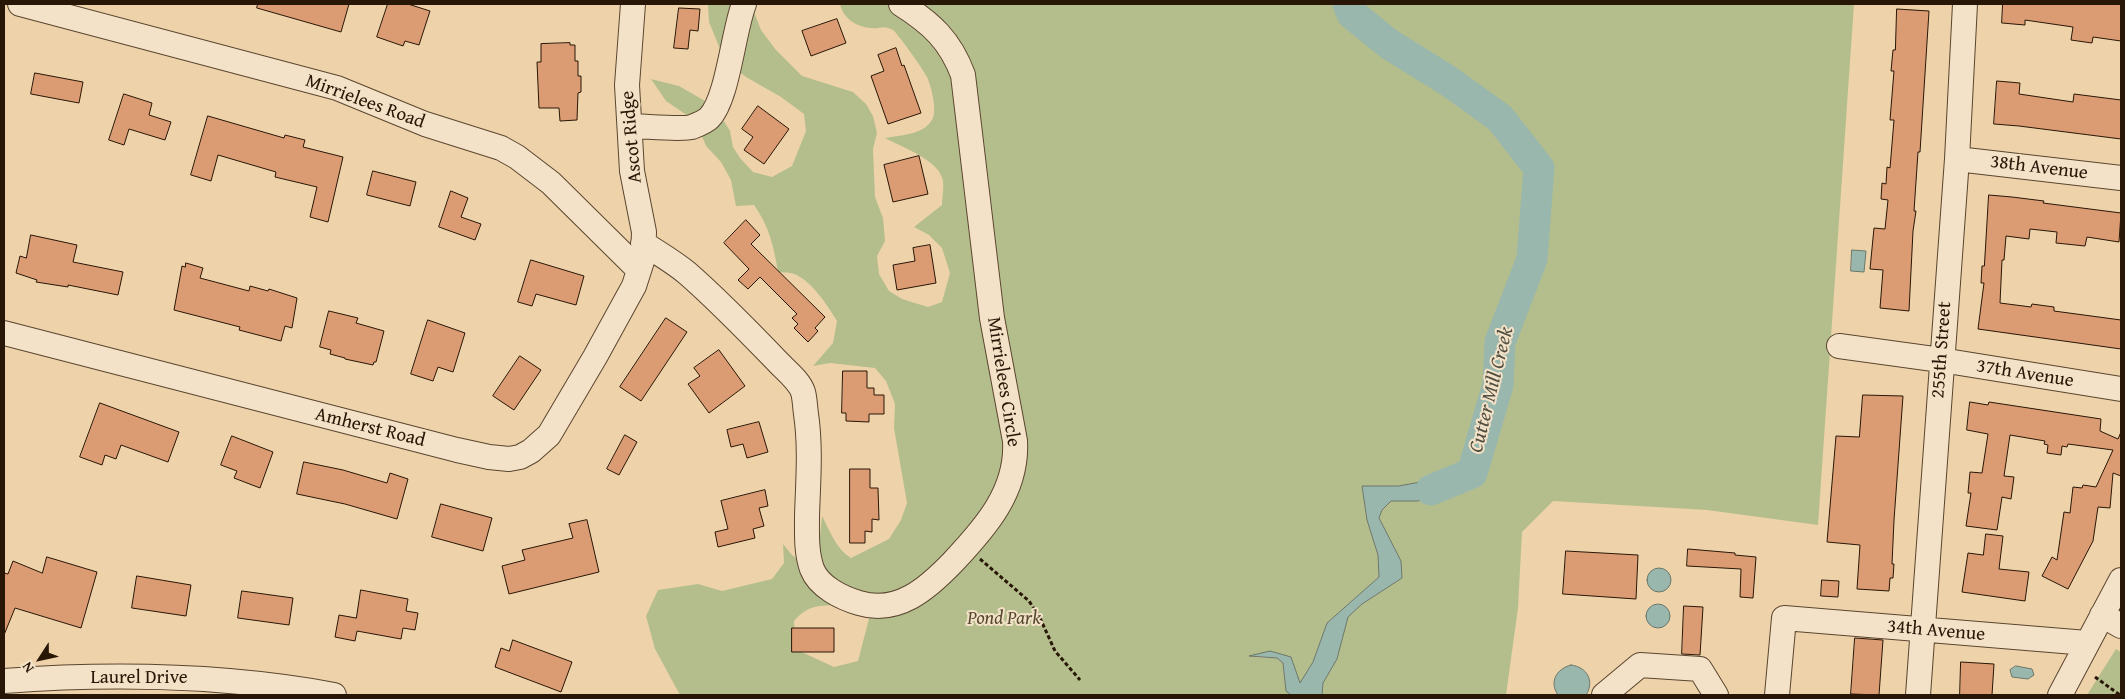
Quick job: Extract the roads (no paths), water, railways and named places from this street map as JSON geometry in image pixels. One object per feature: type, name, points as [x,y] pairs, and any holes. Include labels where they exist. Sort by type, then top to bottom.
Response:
[{"type":"street","name":"Mirrielees Road","points":[[20,4],[337,88],[425,124],[501,148],[517,156],[551,183],[639,270]]},
{"type":"street","name":"Ascot Ridge","points":[[633,4],[627,85],[632,171],[640,210],[643,244],[643,258],[639,270]]},
{"type":"street","name":"Mirrielees Circle","points":[[643,244],[686,272],[755,338],[795,380],[803,392],[808,429],[807,548],[812,570],[824,585],[847,600],[872,607],[889,606],[911,598],[945,570],[967,547],[1002,501],[1013,472],[1016,455],[1015,441],[992,318],[963,75],[958,60],[942,36],[926,19],[901,4]]},
{"type":"street","name":"255th Street","points":[[1918,695],[1956,159],[1965,4]]},
{"type":"street","points":[[630,126],[691,127],[709,119],[726,80],[734,40],[747,5]]},
{"type":"street","name":"38th Avenue","points":[[1956,159],[2121,178]]},
{"type":"street","name":"Amherst Road","points":[[4,334],[457,450],[489,457],[520,457],[531,451],[549,435],[634,286],[639,270]]},
{"type":"street","name":"37th Avenue","points":[[1838,346],[1941,360],[2121,389]]},
{"type":"street","points":[[2060,695],[2087,643],[2112,620],[2121,580]]},
{"type":"street","name":"34th Avenue","points":[[1777,695],[1784,618],[2087,643]]},
{"type":"street","points":[[1604,695],[1640,665],[1700,669],[1716,695]]},
{"type":"street","name":"Laurel Drive","points":[[4,681],[50,677],[190,677],[334,695]]},
{"type":"water","points":[[1852,250],[1866,251],[1864,272],[1851,271]]},
{"type":"water","points":[[1472,473],[1418,501],[1391,501],[1382,510],[1379,518],[1401,561],[1402,578],[1362,604],[1348,617],[1337,659],[1323,683],[1322,695],[1291,695],[1286,691],[1283,663],[1277,658],[1249,656],[1270,651],[1291,657],[1300,683],[1313,662],[1327,623],[1379,577],[1378,555],[1367,520],[1362,486],[1398,486]]},
{"type":"water","points":[[1659,568],[1667,572],[1671,580],[1667,588],[1659,592],[1651,588],[1647,580],[1651,572]]},
{"type":"water","points":[[1658,604],[1666,608],[1670,616],[1666,624],[1658,628],[1650,624],[1646,616],[1650,608]]},
{"type":"water","points":[[1571,665],[1577,666],[1588,676],[1590,685],[1586,695],[1558,695],[1555,690],[1555,677],[1561,670]]},
{"type":"water","points":[[2016,666],[2032,669],[2034,675],[2028,679],[2012,677],[2010,670]]},
{"type":"waterway","name":"Cutter Mill Creek","points":[[1348,4],[1352,14],[1389,44],[1447,80],[1500,118],[1539,168],[1532,259],[1500,342],[1498,385],[1472,473],[1431,490]]},
{"type":"park label","name":"Pond Park","points":[[1004,619]]}]
